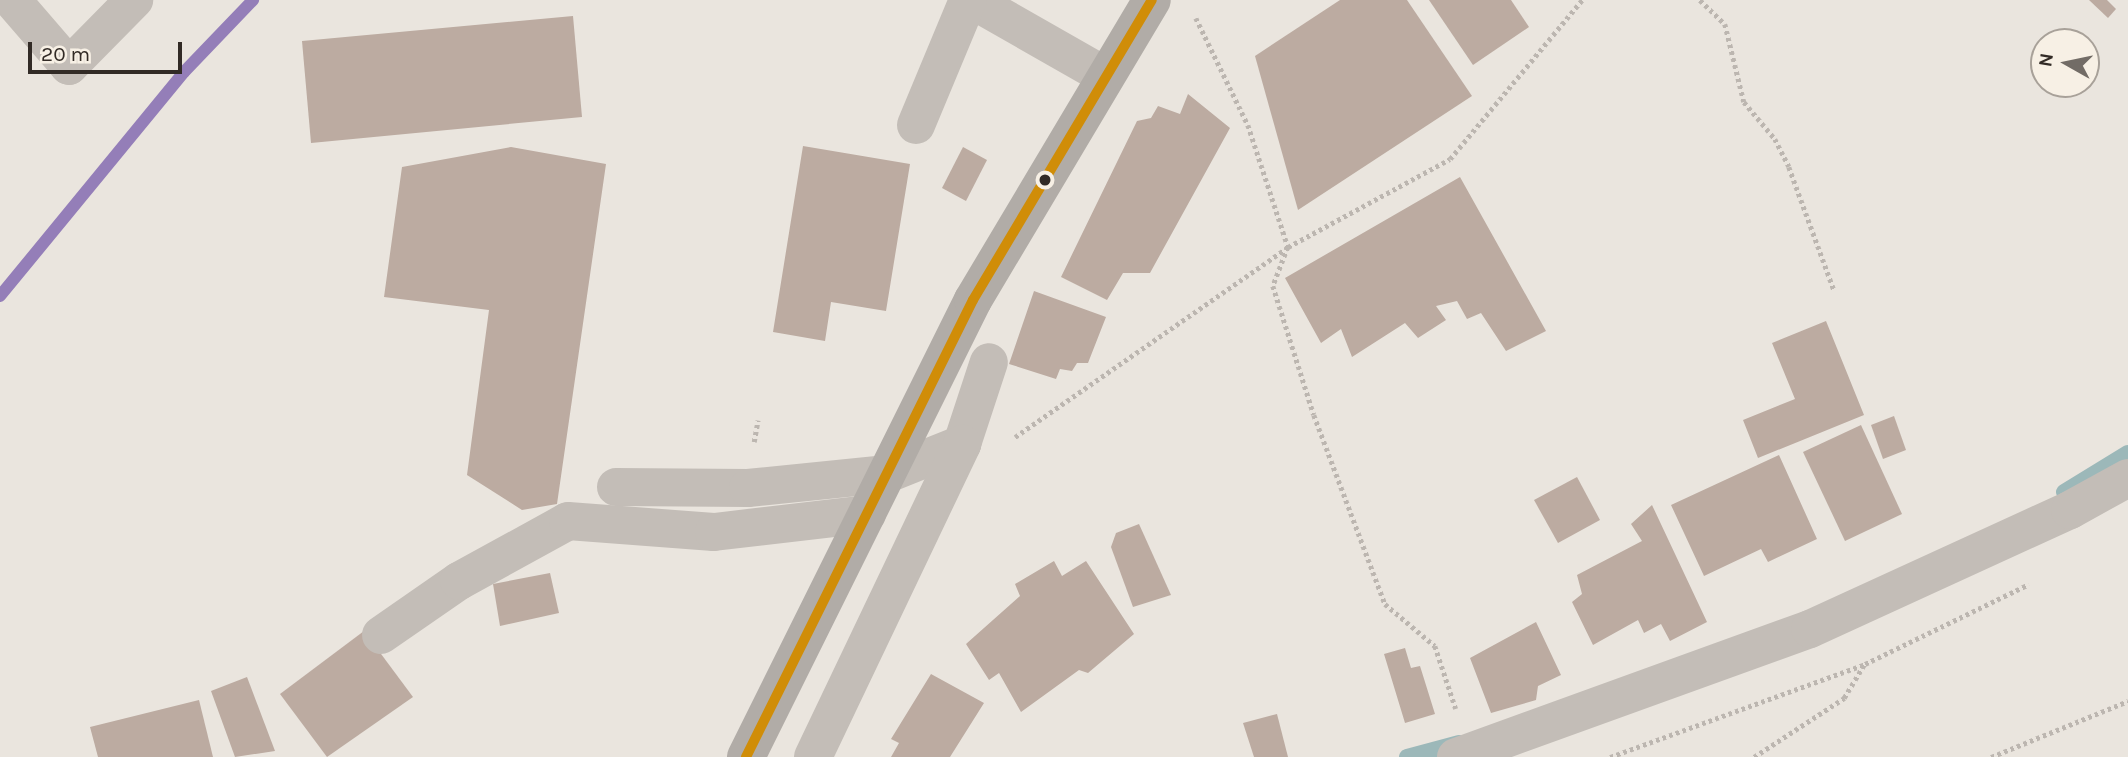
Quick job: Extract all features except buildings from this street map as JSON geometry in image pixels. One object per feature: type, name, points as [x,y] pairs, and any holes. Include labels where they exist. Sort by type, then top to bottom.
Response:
[{"type":"main road","points":[[746,757],[973,300],[1152,0]]},
{"type":"street","points":[[12,0],[69,66],[134,0]]},
{"type":"street","points":[[916,125],[970,0],[1105,76]]},
{"type":"street","points":[[813,757],[962,444],[989,362]]},
{"type":"street","points":[[616,487],[748,488],[887,474],[962,444]]},
{"type":"street","points":[[1463,755],[1810,629],[2070,510],[2128,478]]},
{"type":"street","points":[[381,635],[460,580],[568,521],[714,532],[867,514]]},
{"type":"path","points":[[1013,439],[1288,247],[1450,159],[1582,0]]},
{"type":"path","points":[[1700,0],[1725,24],[1744,102],[1768,129],[1789,167],[1834,290]]},
{"type":"path","points":[[1189,5],[1248,125],[1288,247],[1273,286],[1314,415],[1385,604],[1434,646],[1463,755]]},
{"type":"path","points":[[1754,757],[1844,698],[1865,664]]},
{"type":"path","points":[[1991,757],[2128,701]]},
{"type":"waterway","points":[[2064,492],[2128,453]]},
{"type":"waterway","points":[[1407,757],[1459,743]]},
{"type":"transit line","points":[[0,296],[184,72],[253,0]]},
{"type":"transit line","points":[[746,757],[973,300],[1152,0]]}]
